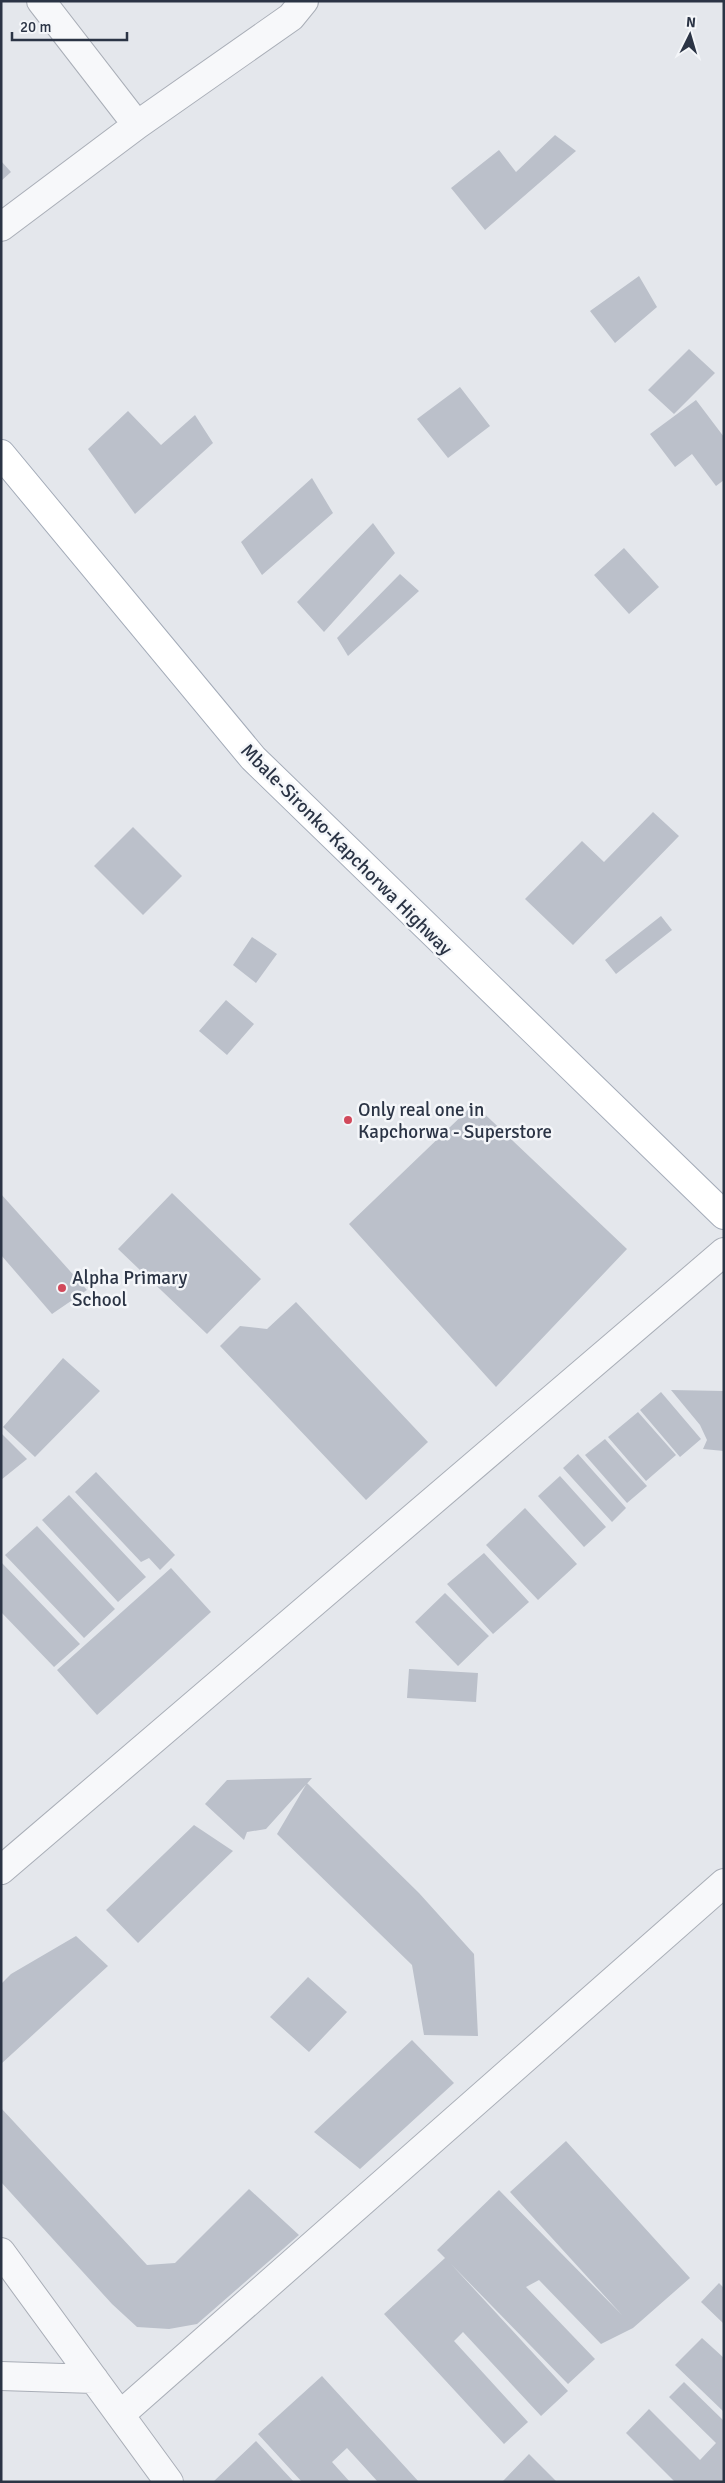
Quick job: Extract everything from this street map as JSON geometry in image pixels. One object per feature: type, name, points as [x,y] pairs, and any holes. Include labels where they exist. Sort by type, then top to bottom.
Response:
[{"type":"main road","name":"Mbale-Sironko-Kapchorwa Highway","points":[[1,454],[253,758],[724,1215]]},
{"type":"street","points":[[41,1],[137,125]]},
{"type":"street","points":[[1,227],[137,125],[291,17],[304,1]]},
{"type":"street","points":[[1,1870],[724,1252]]},
{"type":"street","points":[[120,2415],[724,1883]]},
{"type":"street","points":[[1,2252],[169,2482]]},
{"type":"street","points":[[1,2376],[94,2379]]},
{"type":"building","points":[[555,135],[576,151],[485,230],[451,188],[499,150],[516,172]]},
{"type":"building","points":[[1,161],[11,172],[1,181]]},
{"type":"building","points":[[639,276],[657,307],[615,343],[590,311]]},
{"type":"building","points":[[689,349],[715,373],[674,414],[648,390]]},
{"type":"building","points":[[460,387],[490,426],[448,458],[417,419]]},
{"type":"building","points":[[696,400],[724,437],[724,480],[716,486],[692,454],[675,467],[650,434]]},
{"type":"building","points":[[128,411],[161,445],[195,415],[213,443],[135,514],[88,449]]},
{"type":"building","points":[[312,478],[333,513],[262,575],[241,542]]},
{"type":"building","points":[[373,523],[395,553],[324,632],[297,602]]},
{"type":"building","points":[[624,548],[659,587],[629,614],[594,575]]},
{"type":"building","points":[[400,574],[419,591],[348,656],[337,638]]},
{"type":"building","points":[[653,812],[679,836],[573,945],[525,899],[582,841],[604,862]]},
{"type":"building","points":[[133,827],[182,876],[143,915],[94,866]]},
{"type":"building","points":[[661,916],[672,930],[616,974],[605,960]]},
{"type":"building","points":[[252,937],[277,954],[256,983],[233,965]]},
{"type":"building","points":[[226,1000],[254,1024],[227,1055],[199,1031]]},
{"type":"building","points":[[474,1104],[627,1249],[496,1387],[349,1224]]},
{"type":"building","points":[[172,1193],[261,1279],[207,1334],[118,1249]]},
{"type":"building","points":[[1,1194],[87,1290],[52,1314],[1,1255]]},
{"type":"building","points":[[296,1302],[428,1442],[366,1500],[220,1346],[240,1326],[267,1329]]},
{"type":"building","points":[[63,1358],[100,1391],[35,1457],[3,1427]]},
{"type":"building","points":[[671,1390],[724,1391],[724,1451],[703,1449],[707,1440],[700,1425]]},
{"type":"building","points":[[661,1392],[701,1439],[680,1457],[640,1410]]},
{"type":"building","points":[[638,1412],[676,1455],[646,1481],[608,1437]]},
{"type":"building","points":[[1,1433],[27,1459],[1,1480]]},
{"type":"building","points":[[605,1439],[647,1486],[627,1503],[585,1455]]},
{"type":"building","points":[[578,1454],[626,1508],[612,1522],[563,1468]]},
{"type":"building","points":[[96,1472],[175,1555],[160,1570],[149,1558],[141,1562],[75,1492]]},
{"type":"building","points":[[560,1476],[606,1527],[584,1547],[538,1496]]},
{"type":"building","points":[[69,1495],[146,1577],[118,1602],[42,1520]]},
{"type":"building","points":[[525,1508],[577,1564],[538,1600],[486,1545]]},
{"type":"building","points":[[37,1526],[115,1609],[84,1638],[5,1555]]},
{"type":"building","points":[[484,1553],[529,1602],[493,1634],[447,1584]]},
{"type":"building","points":[[1,1562],[80,1644],[54,1667],[1,1612]]},
{"type":"building","points":[[171,1568],[211,1612],[97,1715],[57,1670]]},
{"type":"building","points":[[445,1593],[489,1636],[458,1666],[415,1622]]},
{"type":"building","points":[[409,1669],[478,1673],[476,1702],[407,1698]]},
{"type":"building","points":[[312,1778],[266,1829],[247,1832],[244,1840],[205,1804],[227,1780]]},
{"type":"building","points":[[307,1783],[419,1893],[474,1954],[478,2036],[424,2035],[412,1965],[277,1834]]},
{"type":"building","points":[[194,1825],[233,1851],[138,1943],[106,1910]]},
{"type":"building","points":[[76,1936],[108,1966],[1,2064],[1,1984],[11,1974]]},
{"type":"building","points":[[308,1977],[347,2012],[309,2052],[270,2017]]},
{"type":"building","points":[[412,2040],[454,2083],[360,2169],[314,2132]]},
{"type":"building","points":[[1,2108],[147,2265],[175,2263],[249,2189],[299,2235],[197,2324],[169,2329],[137,2327],[112,2304],[1,2182]]},
{"type":"building","points":[[566,2141],[690,2278],[633,2328],[601,2344],[539,2280],[526,2287],[595,2359],[568,2384],[451,2264],[568,2391],[541,2416],[463,2332],[454,2341],[528,2422],[504,2444],[384,2314],[445,2258],[437,2250],[499,2190],[622,2315],[510,2192]]},
{"type":"building","points":[[719,2283],[724,2288],[724,2324],[701,2302]]},
{"type":"building","points":[[702,2338],[724,2358],[724,2412],[675,2365]]},
{"type":"building","points":[[322,2376],[419,2482],[378,2482],[347,2448],[332,2462],[350,2482],[302,2482],[258,2434]]},
{"type":"building","points":[[684,2382],[724,2421],[724,2482],[675,2482],[626,2433],[649,2409],[700,2460],[716,2443],[669,2397]]},
{"type":"building","points":[[256,2441],[294,2482],[213,2482]]},
{"type":"building","points":[[529,2454],[557,2482],[502,2482]]},
{"type":"place","name":"Only real one in Kapchorwa - Superstore","points":[[348,1120]]},
{"type":"place","name":"Alpha Primary School","points":[[62,1288]]}]
